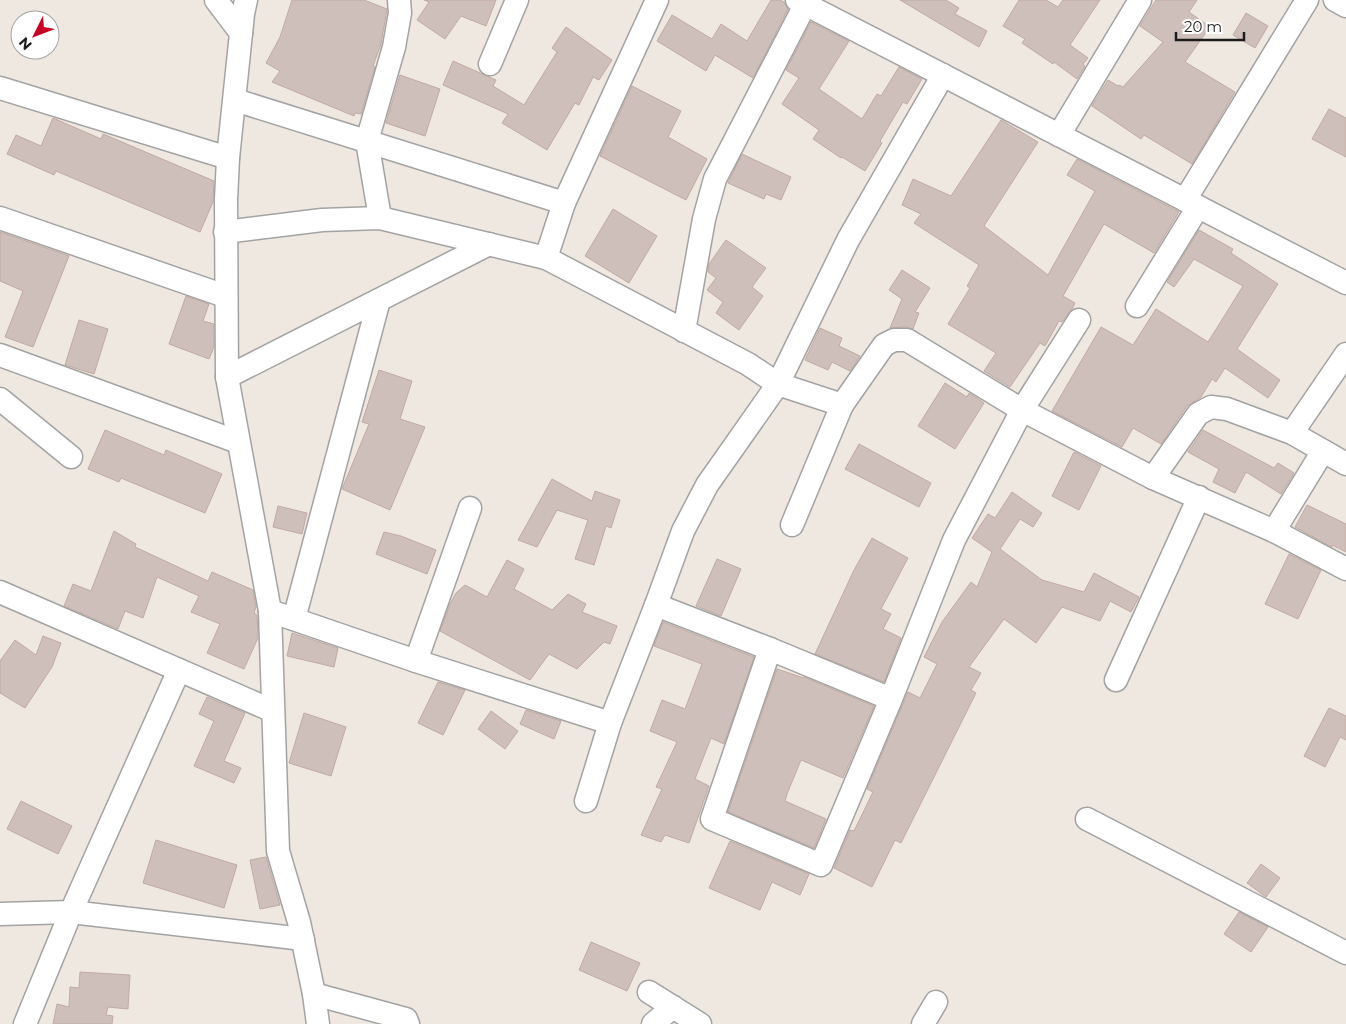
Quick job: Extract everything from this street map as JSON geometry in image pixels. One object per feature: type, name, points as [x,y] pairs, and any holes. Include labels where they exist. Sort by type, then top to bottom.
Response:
[{"type":"street","points":[[216,0],[241,33]]},
{"type":"street","points":[[246,0],[228,158],[225,296],[226,377],[270,611],[278,851],[303,939],[318,1024]]},
{"type":"street","points":[[380,218],[367,141],[394,46],[400,13],[399,0]]},
{"type":"street","points":[[490,64],[517,0]]},
{"type":"street","points":[[546,258],[564,203],[657,0]]},
{"type":"street","points":[[1059,135],[1140,0]]},
{"type":"street","points":[[1137,306],[1307,0]]},
{"type":"street","points":[[1335,0],[1346,6]]},
{"type":"street","points":[[684,331],[704,220],[715,179],[801,2],[1346,283]]},
{"type":"street","points":[[586,801],[610,723],[683,531],[707,485],[778,384],[848,240],[943,75]]},
{"type":"street","points":[[0,88],[228,158]]},
{"type":"street","points":[[235,100],[564,203]]},
{"type":"street","points":[[0,218],[225,296]]},
{"type":"street","points":[[226,232],[322,220],[380,218],[546,258],[748,364],[778,384],[842,406]]},
{"type":"street","points":[[226,377],[489,244]]},
{"type":"street","points":[[294,619],[379,300]]},
{"type":"street","points":[[770,648],[712,819],[821,865],[892,699],[954,540],[1022,410],[1080,320]]},
{"type":"street","points":[[792,525],[842,406],[884,345],[894,340],[907,340],[1022,410],[1153,478],[1274,531],[1346,569]]},
{"type":"street","points":[[1292,434],[1346,354]]},
{"type":"street","points":[[0,355],[238,442]]},
{"type":"street","points":[[0,399],[71,457]]},
{"type":"street","points":[[1153,478],[1198,414],[1211,407],[1227,409],[1292,434],[1346,464]]},
{"type":"street","points":[[1274,531],[1323,451]]},
{"type":"street","points":[[1116,680],[1199,497]]},
{"type":"street","points":[[416,661],[470,508]]},
{"type":"street","points":[[0,592],[273,711]]},
{"type":"street","points":[[656,605],[770,648],[892,699]]},
{"type":"street","points":[[270,611],[416,661],[610,723]]},
{"type":"street","points":[[25,1024],[178,670]]},
{"type":"street","points":[[1087,819],[1346,953]]},
{"type":"street","points":[[0,914],[72,912],[303,939]]},
{"type":"street","points":[[649,992],[700,1024]]},
{"type":"street","points":[[314,994],[406,1019],[408,1024]]},
{"type":"street","points":[[923,1024],[936,1002]]},
{"type":"street","points":[[653,1024],[673,1007]]},
{"type":"building","points":[[292,0],[364,0],[387,9],[381,44],[373,66],[375,67],[361,114],[355,113],[354,116],[272,82],[280,71],[266,63],[280,37]]},
{"type":"building","points":[[424,0],[496,0],[486,26],[461,16],[445,39],[417,20],[429,2]]},
{"type":"building","points":[[771,0],[784,2],[788,9],[753,78],[715,55],[706,71],[657,41],[672,15],[712,39],[721,24],[747,41]]},
{"type":"building","points":[[900,0],[946,0],[959,8],[955,14],[987,31],[979,47]]},
{"type":"building","points":[[1019,0],[1046,0],[1058,7],[1063,0],[1100,0],[1070,45],[1088,58],[1083,64],[1085,66],[1077,79],[1054,62],[1053,64],[1022,43],[1025,39],[1003,26]]},
{"type":"building","points":[[1156,0],[1197,0],[1189,12],[1210,27],[1185,62],[1235,92],[1192,164],[1144,135],[1141,139],[1092,106],[1108,80],[1123,87],[1163,42],[1140,26]]},
{"type":"building","points":[[1246,13],[1268,26],[1255,48],[1233,35]]},
{"type":"building","points":[[811,22],[849,41],[819,89],[862,119],[877,94],[881,96],[899,67],[922,79],[907,104],[903,102],[865,171],[841,158],[813,139],[819,130],[782,104],[799,78],[786,70]]},
{"type":"building","points":[[566,27],[612,60],[599,80],[593,77],[579,105],[575,103],[547,150],[502,123],[508,114],[443,85],[453,61],[496,80],[493,86],[524,105],[557,52],[552,48]]},
{"type":"building","points":[[400,75],[440,89],[425,136],[386,123]]},
{"type":"building","points":[[632,86],[681,111],[668,137],[707,159],[686,200],[600,156]]},
{"type":"building","points":[[1329,109],[1346,118],[1346,157],[1312,139]]},
{"type":"building","points":[[53,118],[101,139],[103,134],[214,181],[213,202],[200,232],[56,171],[54,175],[7,154],[16,135],[41,146]]},
{"type":"building","points":[[1001,120],[1038,142],[984,226],[1048,275],[1095,191],[1067,175],[1077,159],[1179,212],[1154,253],[1104,224],[1063,296],[1075,303],[1072,309],[1062,322],[1059,321],[1045,346],[1040,343],[1010,387],[984,371],[996,353],[948,324],[970,288],[967,286],[979,265],[914,223],[921,214],[902,205],[913,179],[951,196]]},
{"type":"building","points":[[742,154],[791,177],[781,200],[766,194],[764,199],[728,183]]},
{"type":"building","points":[[613,209],[657,236],[629,283],[585,256]]},
{"type":"building","points":[[1199,230],[1233,249],[1231,253],[1278,284],[1237,349],[1280,380],[1268,398],[1225,368],[1216,382],[1212,379],[1201,397],[1187,406],[1161,444],[1133,428],[1122,447],[1052,411],[1101,327],[1133,345],[1156,309],[1208,342],[1243,286],[1194,259],[1174,287],[1167,282]]},
{"type":"building","points":[[0,232],[69,256],[33,347],[5,337],[23,291],[0,281]]},
{"type":"building","points":[[726,240],[766,268],[752,287],[763,296],[739,330],[716,313],[723,302],[707,290],[716,278],[708,272],[709,264]]},
{"type":"building","points":[[902,270],[930,288],[915,312],[919,313],[913,329],[905,327],[890,328],[902,299],[889,290]]},
{"type":"building","points":[[186,296],[209,304],[203,321],[214,324],[214,347],[209,359],[169,344]]},
{"type":"building","points":[[79,320],[108,329],[94,374],[65,365]]},
{"type":"building","points":[[820,328],[842,338],[839,346],[860,356],[850,371],[832,362],[828,370],[805,360]]},
{"type":"building","points":[[379,370],[412,381],[400,419],[425,427],[390,510],[342,489],[369,424],[362,422]]},
{"type":"building","points":[[945,383],[967,397],[969,393],[984,403],[955,449],[918,426]]},
{"type":"building","points":[[105,430],[164,455],[166,450],[222,474],[205,513],[121,478],[119,482],[88,469]]},
{"type":"building","points":[[1203,430],[1274,468],[1278,463],[1294,473],[1281,494],[1246,472],[1235,493],[1213,482],[1219,469],[1188,452]]},
{"type":"building","points":[[859,444],[931,483],[919,507],[845,469]]},
{"type":"building","points":[[1074,452],[1101,466],[1079,510],[1052,496]]},
{"type":"building","points":[[552,479],[592,501],[595,491],[620,500],[611,528],[606,526],[594,565],[575,559],[588,520],[557,510],[537,547],[518,540]]},
{"type":"building","points":[[1012,492],[1042,513],[1033,527],[1020,519],[1000,549],[1042,580],[1084,592],[1094,573],[1139,597],[1131,612],[1110,601],[1100,621],[1062,607],[1036,643],[1004,619],[969,667],[981,673],[971,690],[976,693],[901,843],[895,840],[872,887],[834,868],[850,830],[854,831],[873,792],[867,789],[908,692],[920,698],[937,664],[924,657],[942,622],[971,582],[977,587],[992,552],[972,538],[988,514],[995,518]]},
{"type":"building","points":[[1307,505],[1346,524],[1346,552],[1332,545],[1332,547],[1295,527]]},
{"type":"building","points":[[278,506],[307,513],[302,534],[273,527]]},
{"type":"building","points":[[114,531],[136,544],[135,547],[208,581],[212,572],[253,590],[258,638],[244,669],[207,653],[220,624],[191,612],[199,596],[157,577],[143,618],[125,611],[118,629],[64,606],[73,584],[91,591]]},
{"type":"building","points":[[384,532],[401,536],[436,550],[427,574],[376,554]]},
{"type":"building","points":[[872,538],[908,558],[881,609],[891,614],[883,629],[901,638],[884,682],[815,654],[854,570]]},
{"type":"building","points":[[1289,554],[1321,570],[1298,619],[1265,604]]},
{"type":"building","points":[[717,559],[741,569],[721,616],[696,606]]},
{"type":"building","points":[[507,560],[524,569],[514,589],[552,610],[568,594],[586,604],[582,612],[617,626],[610,644],[604,642],[577,669],[549,654],[530,680],[440,631],[456,593],[465,585],[487,597]]},
{"type":"building","points":[[663,622],[754,657],[724,744],[711,738],[695,779],[709,786],[689,843],[665,835],[661,842],[641,835],[662,789],[656,787],[677,742],[650,731],[662,700],[685,709],[702,664],[654,646]]},
{"type":"building","points":[[292,633],[338,648],[334,667],[287,656]]},
{"type":"building","points":[[43,636],[61,643],[52,667],[25,708],[0,693],[0,661],[15,640],[36,655]]},
{"type":"building","points":[[777,669],[804,677],[874,706],[843,778],[801,760],[785,801],[826,819],[814,848],[728,812]]},
{"type":"building","points":[[438,682],[465,690],[443,735],[418,723]]},
{"type":"building","points":[[207,697],[245,713],[224,761],[241,768],[234,783],[194,766],[214,721],[199,714]]},
{"type":"building","points":[[1329,708],[1346,716],[1346,740],[1340,737],[1325,767],[1304,756]]},
{"type":"building","points":[[526,710],[561,721],[554,739],[520,724]]},
{"type":"building","points":[[491,711],[518,731],[505,749],[478,729]]},
{"type":"building","points":[[304,713],[346,727],[331,776],[289,763]]},
{"type":"building","points":[[21,801],[72,826],[58,854],[7,829]]},
{"type":"building","points":[[156,840],[237,865],[224,908],[143,883]]},
{"type":"building","points":[[730,841],[809,874],[800,895],[772,882],[760,910],[709,888]]},
{"type":"building","points":[[266,857],[280,905],[260,909],[250,860]]},
{"type":"building","points":[[1261,864],[1280,878],[1266,897],[1247,883]]},
{"type":"building","points":[[1239,912],[1268,927],[1251,952],[1224,934]]},
{"type":"building","points":[[591,942],[640,963],[627,991],[579,970]]},
{"type":"building","points":[[80,972],[130,975],[128,1009],[108,1007],[106,1015],[113,1016],[112,1024],[53,1024],[57,1004],[69,1007],[70,987],[79,988]]}]
